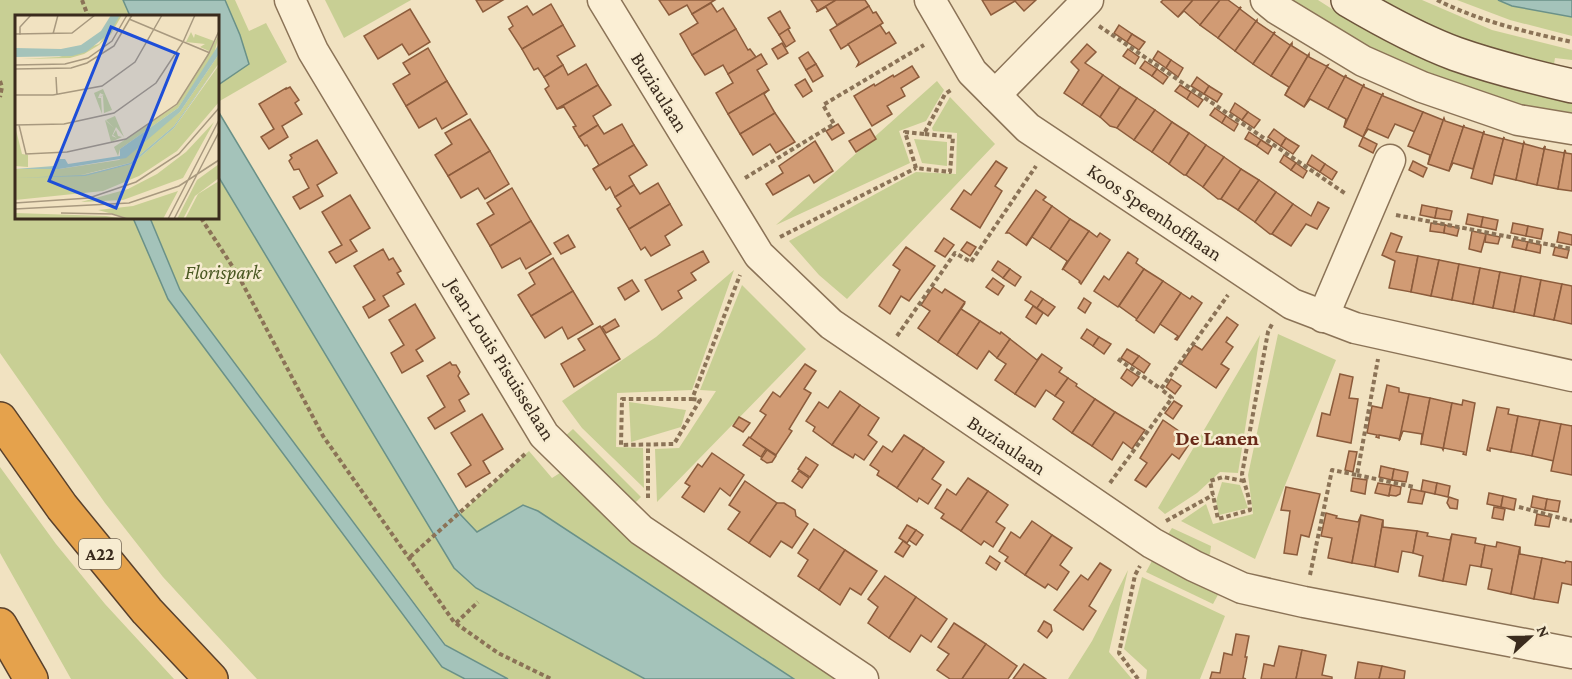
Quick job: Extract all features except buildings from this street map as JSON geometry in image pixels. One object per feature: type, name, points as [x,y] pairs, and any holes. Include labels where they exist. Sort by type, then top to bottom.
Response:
[{"type":"highway","name":"A22","points":[[0,419],[62,507],[147,610],[211,679]]},
{"type":"highway","points":[[0,625],[30,679]]},
{"type":"main road","points":[[1348,0],[1392,25],[1455,53],[1525,75],[1572,86]]},
{"type":"street","name":"Jean-Louis Pisuisselaan","points":[[290,0],[313,51],[544,435],[641,530],[863,679]]},
{"type":"street","name":"Buziaulaan","points":[[603,0],[759,255],[831,324],[1152,543],[1194,567],[1242,588],[1572,653]]},
{"type":"street","name":"Koos Speenhofflaan","points":[[930,0],[972,72],[1028,128],[1286,300],[1323,317],[1355,328],[1572,376]]},
{"type":"street","points":[[1266,0],[1276,9],[1363,61],[1422,87],[1518,120],[1572,129]]},
{"type":"street","points":[[995,95],[1082,5]]},
{"type":"street","points":[[1323,317],[1390,160]]},
{"type":"path","points":[[82,0],[88,15]]},
{"type":"path","points":[[1437,0],[1455,9],[1530,33],[1572,42]]},
{"type":"path","points":[[1082,5],[1369,210],[1572,249]]},
{"type":"path","points":[[722,192],[834,124],[823,105],[948,30]]},
{"type":"path","points":[[924,134],[945,94],[972,72]]},
{"type":"path","points":[[0,81],[2,87],[0,97]]},
{"type":"path","points":[[692,399],[739,275],[777,239],[916,168],[950,172],[952,137],[904,132],[916,168]]},
{"type":"path","points":[[881,360],[956,253],[971,262],[1051,143]]},
{"type":"path","points":[[202,219],[238,275],[323,436],[456,623],[498,652],[551,679]]},
{"type":"path","points":[[1161,389],[1244,272]]},
{"type":"path","points":[[1244,481],[1223,477],[1210,481],[1218,519],[1250,510],[1244,481],[1242,474],[1268,333],[1286,300]]},
{"type":"path","points":[[1357,475],[1383,335]]},
{"type":"path","points":[[1095,504],[1172,398],[1118,359]]},
{"type":"path","points":[[622,399],[692,399],[700,400],[674,444],[621,445],[622,399]]},
{"type":"path","points":[[410,557],[544,435]]},
{"type":"path","points":[[631,520],[648,502],[648,445]]},
{"type":"path","points":[[1304,602],[1332,470],[1414,487]]},
{"type":"path","points":[[1138,679],[1119,653],[1135,575],[1164,522],[1213,495]]},
{"type":"path","points":[[1519,507],[1572,521]]},
{"type":"path","points":[[456,623],[478,602]]},
{"type":"green space","name":"Florispark","points":[[0,0],[123,0],[130,15],[15,15],[15,219],[219,219],[219,178],[454,568],[476,588],[645,679],[508,679],[446,645],[180,290],[153,224],[139,231],[168,299],[442,667],[465,679],[257,679],[163,577],[105,503],[0,353]]},
{"type":"green space","points":[[225,0],[235,0],[249,31],[266,23],[287,62],[219,101],[219,84],[249,64]]},
{"type":"green space","points":[[325,0],[411,0],[344,38]]},
{"type":"green space","points":[[1279,0],[1318,0],[1346,18],[1572,101],[1572,122],[1412,75]]},
{"type":"green space","points":[[1370,0],[1422,0],[1492,30],[1572,50],[1572,60],[1555,58],[1553,70],[1490,52]]},
{"type":"green space","points":[[1457,0],[1498,0],[1512,6],[1572,17],[1572,36],[1510,20]]},
{"type":"green space","points":[[937,81],[944,90],[926,121],[899,131],[910,163],[776,225]]},
{"type":"green space","points":[[950,97],[995,144],[847,299],[819,275],[789,241],[916,172],[956,174],[957,133],[933,131],[932,128]]},
{"type":"green space","points":[[914,139],[947,142],[947,166],[922,163]]},
{"type":"green space","points":[[734,270],[692,390],[617,393],[616,447],[643,448],[644,488],[582,428],[562,401],[656,337]]},
{"type":"green space","points":[[742,285],[806,349],[657,502],[655,449],[679,448],[716,391],[700,390]]},
{"type":"green space","points":[[1278,334],[1336,360],[1255,559],[1181,521],[1206,504],[1213,524],[1253,514],[1248,475]]},
{"type":"green space","points":[[1260,335],[1238,473],[1220,472],[1197,493],[1165,514],[1158,508]]},
{"type":"green space","points":[[629,402],[686,410],[681,427],[631,442]]},
{"type":"green space","points":[[573,429],[641,497],[631,507],[563,438]]},
{"type":"green space","points":[[529,451],[552,478],[563,471],[843,679],[794,679],[538,511],[522,505],[477,532],[460,514]]},
{"type":"green space","points":[[0,467],[56,544],[105,604],[174,679],[71,679],[0,553]]},
{"type":"green space","points":[[1222,482],[1240,485],[1248,508],[1219,515],[1216,501]]},
{"type":"green space","points":[[1172,528],[1211,546],[1210,554],[1205,560],[1165,539]]},
{"type":"green space","points":[[1153,559],[1220,591],[1213,604],[1146,572]]},
{"type":"green space","points":[[1128,570],[1109,652],[1132,679],[1068,679],[1092,641]]},
{"type":"green space","points":[[1142,577],[1225,616],[1200,679],[1146,679],[1147,670],[1124,649]]},
{"type":"water","points":[[123,0],[225,0],[249,64],[219,84],[219,15],[130,15]]},
{"type":"water","points":[[1498,0],[1572,0],[1572,17],[1512,6]]},
{"type":"water","points":[[219,113],[460,514],[477,532],[523,505],[538,511],[794,679],[645,679],[476,588],[454,568],[219,178]]},
{"type":"water","points":[[133,219],[150,219],[180,290],[445,645],[508,679],[465,679],[442,667],[168,299]]},
{"type":"district","name":"De Lanen","points":[[1217,438]]}]
